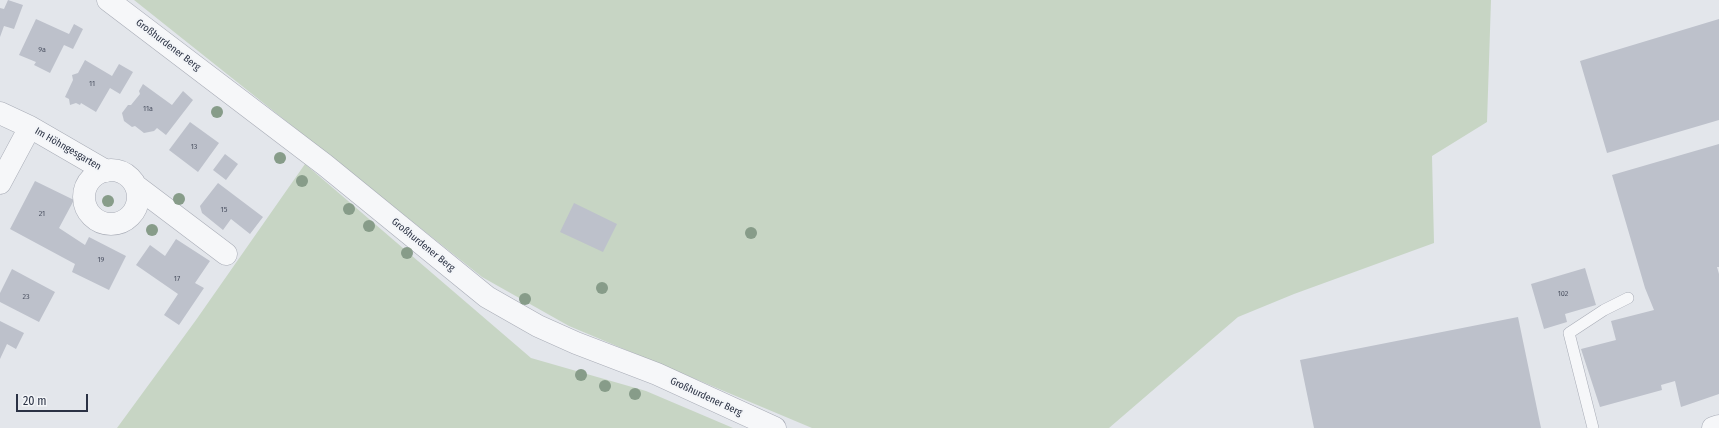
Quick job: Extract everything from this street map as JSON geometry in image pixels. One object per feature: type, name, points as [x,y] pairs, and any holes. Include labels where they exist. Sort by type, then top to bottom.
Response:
[{"type":"street","name":"Großhurdener Berg","points":[[108,0],[325,165],[488,297],[551,331],[658,374],[775,428]]},
{"type":"street","name":"Im Höhngesgarten","points":[[0,113],[30,127],[106,171]]},
{"type":"street","name":"Im Höhngesgarten","points":[[0,183],[30,127]]},
{"type":"street","name":"Im Höhngesgarten","points":[[102,172],[121,172],[129,177],[136,186],[138,204],[134,212],[127,220],[120,223],[102,223],[90,213],[85,205],[87,186],[93,178],[102,172]]},
{"type":"street","points":[[136,186],[226,254]]},
{"type":"street","points":[[1713,428],[1719,426]]},
{"type":"lane","points":[[1593,428],[1569,333],[1604,310],[1628,298]]},
{"type":"green space","points":[[134,0],[1491,0],[1487,122],[1432,156],[1434,243],[1294,294],[1238,317],[1109,428],[812,428],[569,326],[482,277]]},
{"type":"green space","points":[[305,164],[531,358],[646,391],[733,428],[117,428],[196,320]]},
{"type":"building","points":[[8,0],[23,5],[14,29],[4,26],[0,37],[0,8],[4,9]]},
{"type":"building","points":[[36,19],[69,34],[74,24],[83,29],[73,49],[64,45],[50,73],[34,65],[36,62],[19,55]]},
{"type":"building","points":[[1719,19],[1719,120],[1607,153],[1580,61]]},
{"type":"building","points":[[85,60],[112,76],[119,64],[133,72],[120,94],[110,88],[96,112],[81,103],[80,105],[76,103],[70,105],[69,99],[65,97],[73,80],[72,75],[78,73]]},
{"type":"building","points":[[143,84],[172,105],[183,91],[193,100],[166,135],[157,128],[154,131],[144,133],[135,126],[132,127],[124,121],[122,113],[140,94],[139,91]]},
{"type":"building","points":[[190,122],[219,143],[198,172],[169,150]]},
{"type":"building","points":[[1719,144],[1719,267],[1717,267],[1719,274],[1719,394],[1681,407],[1675,381],[1661,385],[1662,390],[1600,407],[1581,349],[1616,340],[1611,321],[1654,310],[1645,288],[1612,175]]},
{"type":"building","points":[[225,154],[238,164],[226,180],[213,170]]},
{"type":"building","points":[[35,181],[74,200],[59,228],[85,245],[89,237],[126,256],[109,290],[72,272],[75,264],[10,229]]},
{"type":"building","points":[[218,183],[263,217],[250,234],[231,219],[223,230],[202,213],[200,206]]},
{"type":"building","points":[[574,203],[617,224],[603,252],[560,232]]},
{"type":"building","points":[[176,239],[210,261],[195,283],[204,288],[179,325],[164,315],[178,294],[136,265],[150,245],[165,256]]},
{"type":"building","points":[[1585,268],[1596,305],[1565,314],[1567,322],[1544,329],[1531,284]]},
{"type":"building","points":[[12,269],[55,292],[39,322],[0,302],[0,293]]},
{"type":"building","points":[[1518,317],[1541,428],[1314,428],[1300,360]]},
{"type":"building","points":[[0,321],[24,333],[16,349],[7,344],[0,359]]}]
